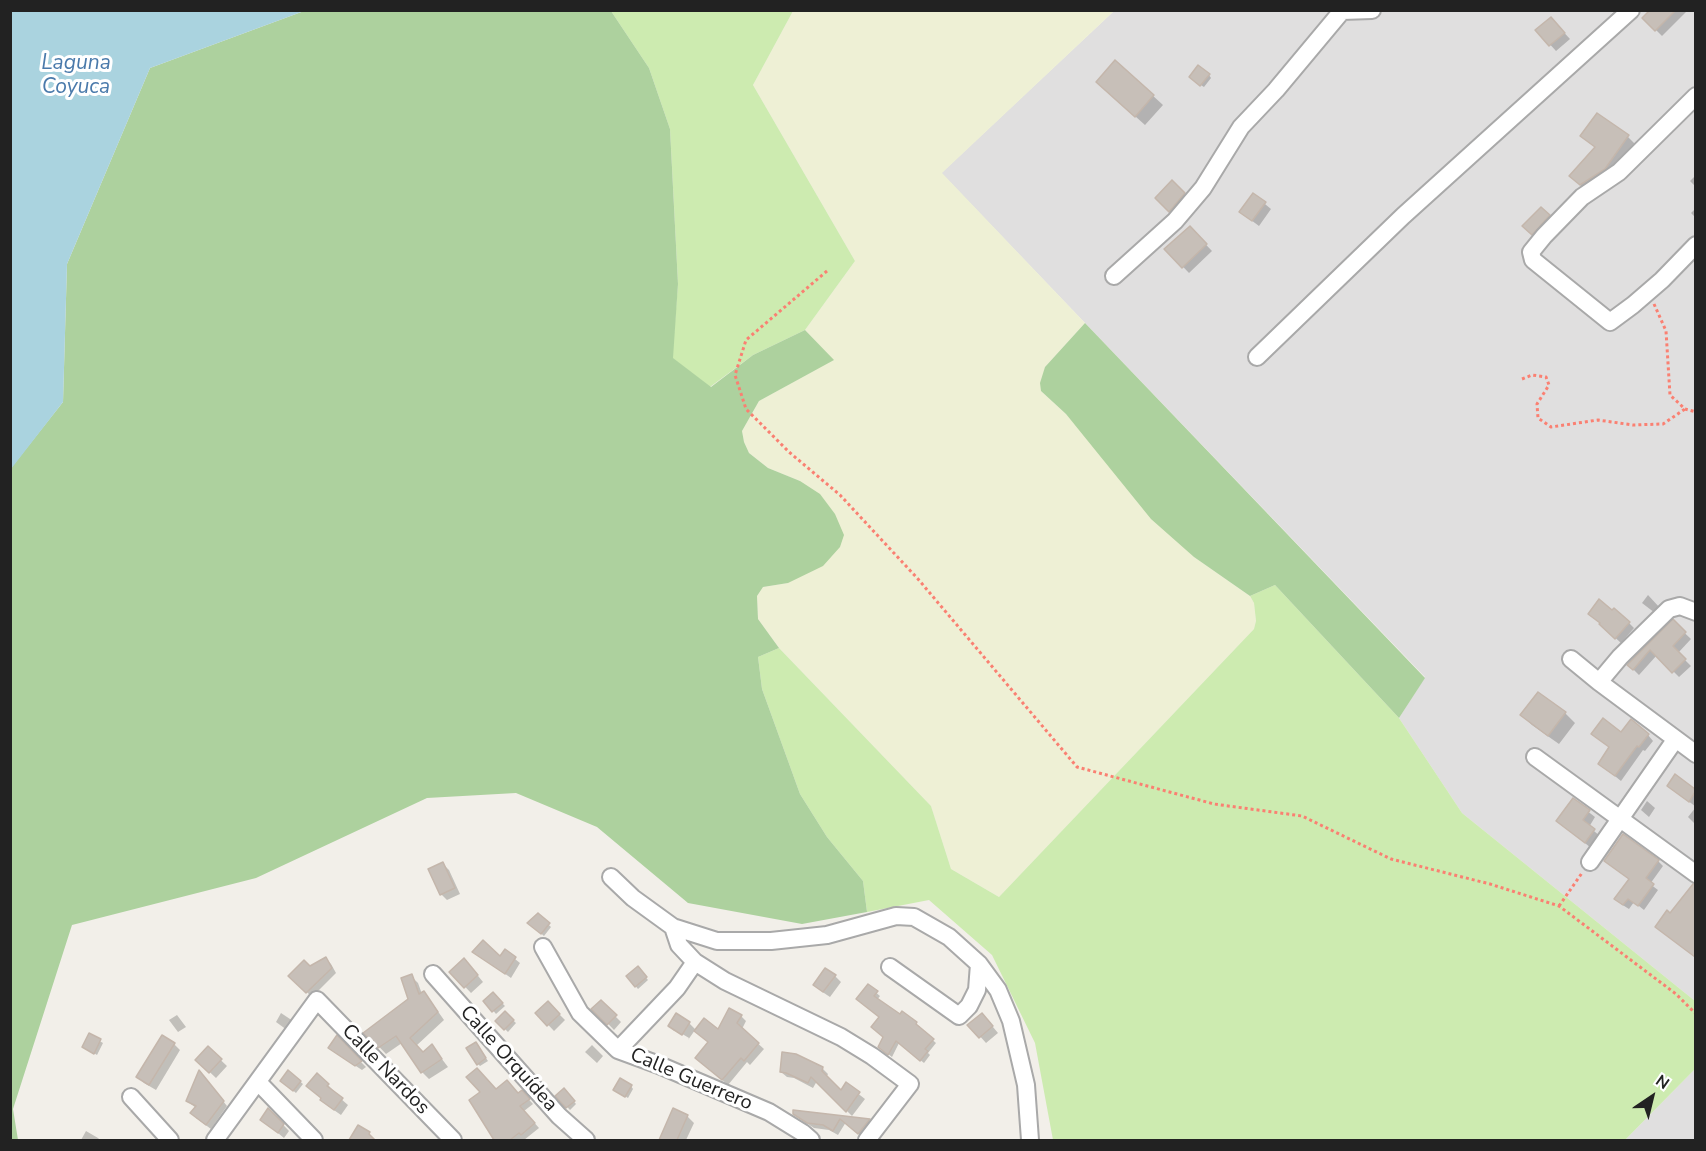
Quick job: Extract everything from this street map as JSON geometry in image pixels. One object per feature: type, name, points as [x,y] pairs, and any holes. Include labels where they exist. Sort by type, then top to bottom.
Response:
[{"type":"street","points":[[1114,276],[1182,213],[1203,188],[1241,127],[1276,90],[1342,11],[1372,10]]},
{"type":"street","points":[[1257,357],[1403,216],[1632,10]]},
{"type":"street","points":[[1695,96],[1619,172],[1582,197],[1544,236],[1532,252],[1533,260],[1610,322],[1649,292],[1695,245]]},
{"type":"street","points":[[1599,682],[1620,657],[1669,609],[1680,606],[1695,612]]},
{"type":"street","points":[[1571,658],[1599,682],[1695,754]]},
{"type":"street","points":[[1590,862],[1675,740]]},
{"type":"street","points":[[1535,756],[1695,874]]},
{"type":"street","points":[[611,877],[633,898],[673,927],[717,941],[771,941],[826,935],[896,916],[914,917],[949,937],[979,964],[998,990],[1011,1021],[1026,1085],[1029,1140]]},
{"type":"street","points":[[673,927],[680,945],[695,962],[724,981],[841,1037],[910,1084],[871,1139]]},
{"type":"street","name":"Calle Guerrero","points":[[543,947],[580,1013],[618,1050],[660,1065],[769,1112],[811,1140]]},
{"type":"street","points":[[618,1050],[677,988],[695,962]]},
{"type":"street","points":[[890,967],[959,1016],[969,1006],[977,990],[979,964]]},
{"type":"street","name":"Calle Orquídea","points":[[433,974],[560,1116],[586,1140]]},
{"type":"street","name":"Calle Nardos","points":[[258,1082],[317,1000],[453,1140]]},
{"type":"street","points":[[215,1140],[258,1082],[314,1140]]},
{"type":"street","points":[[131,1097],[170,1140]]},
{"type":"path","points":[[827,272],[746,340],[735,375],[746,408],[789,452],[840,495],[918,579],[1077,767],[1214,804],[1302,816],[1391,859],[1490,884],[1559,906],[1676,994],[1695,1014]]},
{"type":"path","points":[[1649,292],[1666,331],[1670,395],[1685,409],[1695,412]]},
{"type":"path","points":[[1522,380],[1532,375],[1546,377],[1549,385],[1538,404],[1538,418],[1551,427],[1598,420],[1633,425],[1663,424],[1685,409]]},
{"type":"path","points":[[1559,906],[1590,862]]},
{"type":"shaded area","points":[[1114,11],[1695,11],[1695,1001],[1462,813],[1399,718],[1425,677],[941,173]]},
{"type":"shaded area","points":[[1695,1069],[1695,1140],[1625,1140]]},
{"type":"green space","points":[[304,11],[611,11],[649,68],[670,129],[678,284],[673,358],[711,387],[753,355],[805,330],[834,360],[759,401],[742,431],[749,453],[768,468],[800,481],[820,494],[835,514],[844,535],[840,547],[823,566],[788,583],[763,587],[757,596],[758,619],[779,648],[758,657],[762,689],[800,794],[827,837],[863,881],[867,912],[802,924],[688,903],[597,827],[516,793],[427,798],[256,878],[72,925],[13,1109],[18,1140],[11,1140],[10,469],[63,402],[67,264],[150,68]]},
{"type":"green space","points":[[611,11],[793,11],[753,85],[855,261],[805,330],[753,355],[710,387],[672,358],[678,284],[670,129],[649,68]]},
{"type":"green space","points":[[793,11],[1114,11],[942,173],[1085,323],[1045,367],[1041,391],[1066,414],[1194,557],[1250,596],[1254,603],[1256,621],[1254,629],[999,897],[951,869],[931,806],[779,648],[758,619],[757,596],[763,587],[788,583],[800,481],[768,468],[749,453],[742,431],[759,401],[833,360],[805,330],[855,261],[753,85]]},
{"type":"green space","points":[[1085,323],[1425,678],[1399,718],[1275,585],[1250,596],[1194,557],[1151,519],[1066,414],[1041,391],[1040,383],[1045,367]]},
{"type":"green space","points":[[1275,585],[1399,718],[1462,813],[1695,1001],[1695,1069],[1625,1140],[1053,1140],[1035,1043],[992,955],[929,900],[867,912],[863,881],[827,837],[800,794],[762,689],[758,657],[779,648],[931,806],[951,869],[999,897],[1254,629],[1256,621],[1254,603],[1250,596]]},
{"type":"water","name":"Laguna Coyuca","points":[[11,10],[304,11],[150,68],[67,264],[63,402],[11,469]]},
{"type":"building","points":[[1650,10],[1676,10],[1655,31],[1642,18]]},
{"type":"building","points":[[1551,17],[1565,33],[1549,46],[1535,30]]},
{"type":"building","points":[[1115,60],[1154,95],[1135,117],[1096,82]]},
{"type":"building","points":[[1198,65],[1210,74],[1200,86],[1189,77]]},
{"type":"building","points":[[1597,113],[1629,135],[1605,169],[1580,185],[1569,176],[1595,147],[1580,136]]},
{"type":"building","points":[[1172,180],[1185,193],[1169,212],[1155,198]]},
{"type":"building","points":[[1253,193],[1266,202],[1252,221],[1239,212]]},
{"type":"building","points":[[1541,207],[1550,215],[1532,235],[1522,226]]},
{"type":"building","points":[[1190,226],[1207,244],[1182,268],[1164,249]]},
{"type":"building","points":[[1599,599],[1630,622],[1615,639],[1588,614]]},
{"type":"building","points":[[1673,619],[1686,632],[1673,646],[1686,659],[1672,673],[1650,650],[1633,670],[1627,665]]},
{"type":"building","points":[[1538,692],[1566,712],[1548,736],[1520,715]]},
{"type":"building","points":[[1603,718],[1621,732],[1631,719],[1649,734],[1615,776],[1598,764],[1609,747],[1591,734]]},
{"type":"building","points":[[1675,774],[1695,789],[1689,802],[1667,786]]},
{"type":"building","points":[[1573,798],[1590,810],[1583,820],[1595,829],[1585,843],[1556,821]]},
{"type":"building","points":[[1623,834],[1659,860],[1646,878],[1654,884],[1638,906],[1628,899],[1623,905],[1614,899],[1629,879],[1604,861]]},
{"type":"building","points":[[443,862],[455,888],[440,895],[428,869]]},
{"type":"building","points":[[1695,884],[1695,957],[1655,927],[1667,910],[1670,913]]},
{"type":"building","points":[[538,913],[550,923],[541,934],[527,923]]},
{"type":"building","points":[[483,940],[500,956],[505,949],[516,957],[505,974],[472,952]]},
{"type":"building","points":[[326,957],[332,968],[306,993],[288,976],[304,960],[310,966]]},
{"type":"building","points":[[464,958],[478,975],[464,988],[449,972]]},
{"type":"building","points":[[638,966],[647,977],[635,987],[626,976]]},
{"type":"building","points":[[825,968],[836,975],[823,992],[813,985]]},
{"type":"building","points":[[412,974],[419,994],[424,991],[438,1012],[410,1038],[423,1052],[432,1044],[442,1059],[421,1073],[396,1036],[378,1048],[363,1033],[408,999],[401,978]]},
{"type":"building","points":[[868,984],[878,991],[874,996],[900,1014],[902,1011],[934,1039],[925,1049],[928,1051],[920,1061],[896,1041],[888,1055],[878,1047],[883,1037],[871,1027],[879,1017],[856,999]]},
{"type":"building","points":[[493,992],[503,1003],[492,1012],[483,1001]]},
{"type":"building","points":[[601,1000],[617,1015],[607,1025],[591,1009]]},
{"type":"building","points":[[548,1001],[560,1014],[547,1026],[535,1013]]},
{"type":"building","points":[[729,1008],[742,1015],[737,1023],[759,1043],[744,1061],[741,1058],[722,1080],[695,1058],[708,1042],[694,1031],[704,1018],[718,1029]]},
{"type":"building","points":[[505,1011],[514,1020],[504,1030],[495,1021]]},
{"type":"building","points":[[676,1013],[690,1022],[682,1035],[668,1026]]},
{"type":"building","points":[[982,1013],[993,1026],[979,1038],[967,1025]]},
{"type":"building","points":[[89,1033],[101,1039],[94,1054],[82,1047]]},
{"type":"building","points":[[162,1035],[175,1043],[149,1085],[136,1077]]},
{"type":"building","points":[[337,1035],[362,1061],[355,1066],[328,1048]]},
{"type":"building","points":[[476,1042],[486,1058],[477,1065],[466,1048]]},
{"type":"building","points":[[208,1046],[222,1059],[209,1073],[195,1060]]},
{"type":"building","points":[[782,1052],[796,1054],[823,1067],[822,1071],[841,1090],[846,1082],[860,1092],[846,1112],[811,1077],[808,1083],[780,1072]]},
{"type":"building","points":[[477,1068],[496,1089],[507,1080],[518,1093],[522,1090],[530,1099],[520,1106],[535,1123],[521,1135],[519,1133],[510,1140],[494,1140],[469,1100],[480,1092],[466,1077]]},
{"type":"building","points":[[199,1070],[224,1101],[206,1125],[190,1113],[196,1106],[186,1101]]},
{"type":"building","points":[[288,1070],[301,1081],[293,1091],[280,1081]]},
{"type":"building","points":[[317,1073],[329,1084],[327,1086],[343,1098],[334,1110],[306,1086]]},
{"type":"building","points":[[620,1078],[632,1085],[625,1097],[613,1090]]},
{"type":"building","points":[[564,1088],[575,1101],[566,1108],[555,1096]]},
{"type":"building","points":[[268,1108],[284,1124],[278,1133],[260,1120]]},
{"type":"building","points":[[673,1108],[688,1115],[677,1140],[659,1140]]},
{"type":"building","points":[[793,1110],[870,1119],[858,1134],[840,1119],[833,1131],[823,1125],[807,1123],[793,1114]]},
{"type":"building","points":[[358,1125],[370,1132],[369,1134],[375,1140],[349,1140]]}]
